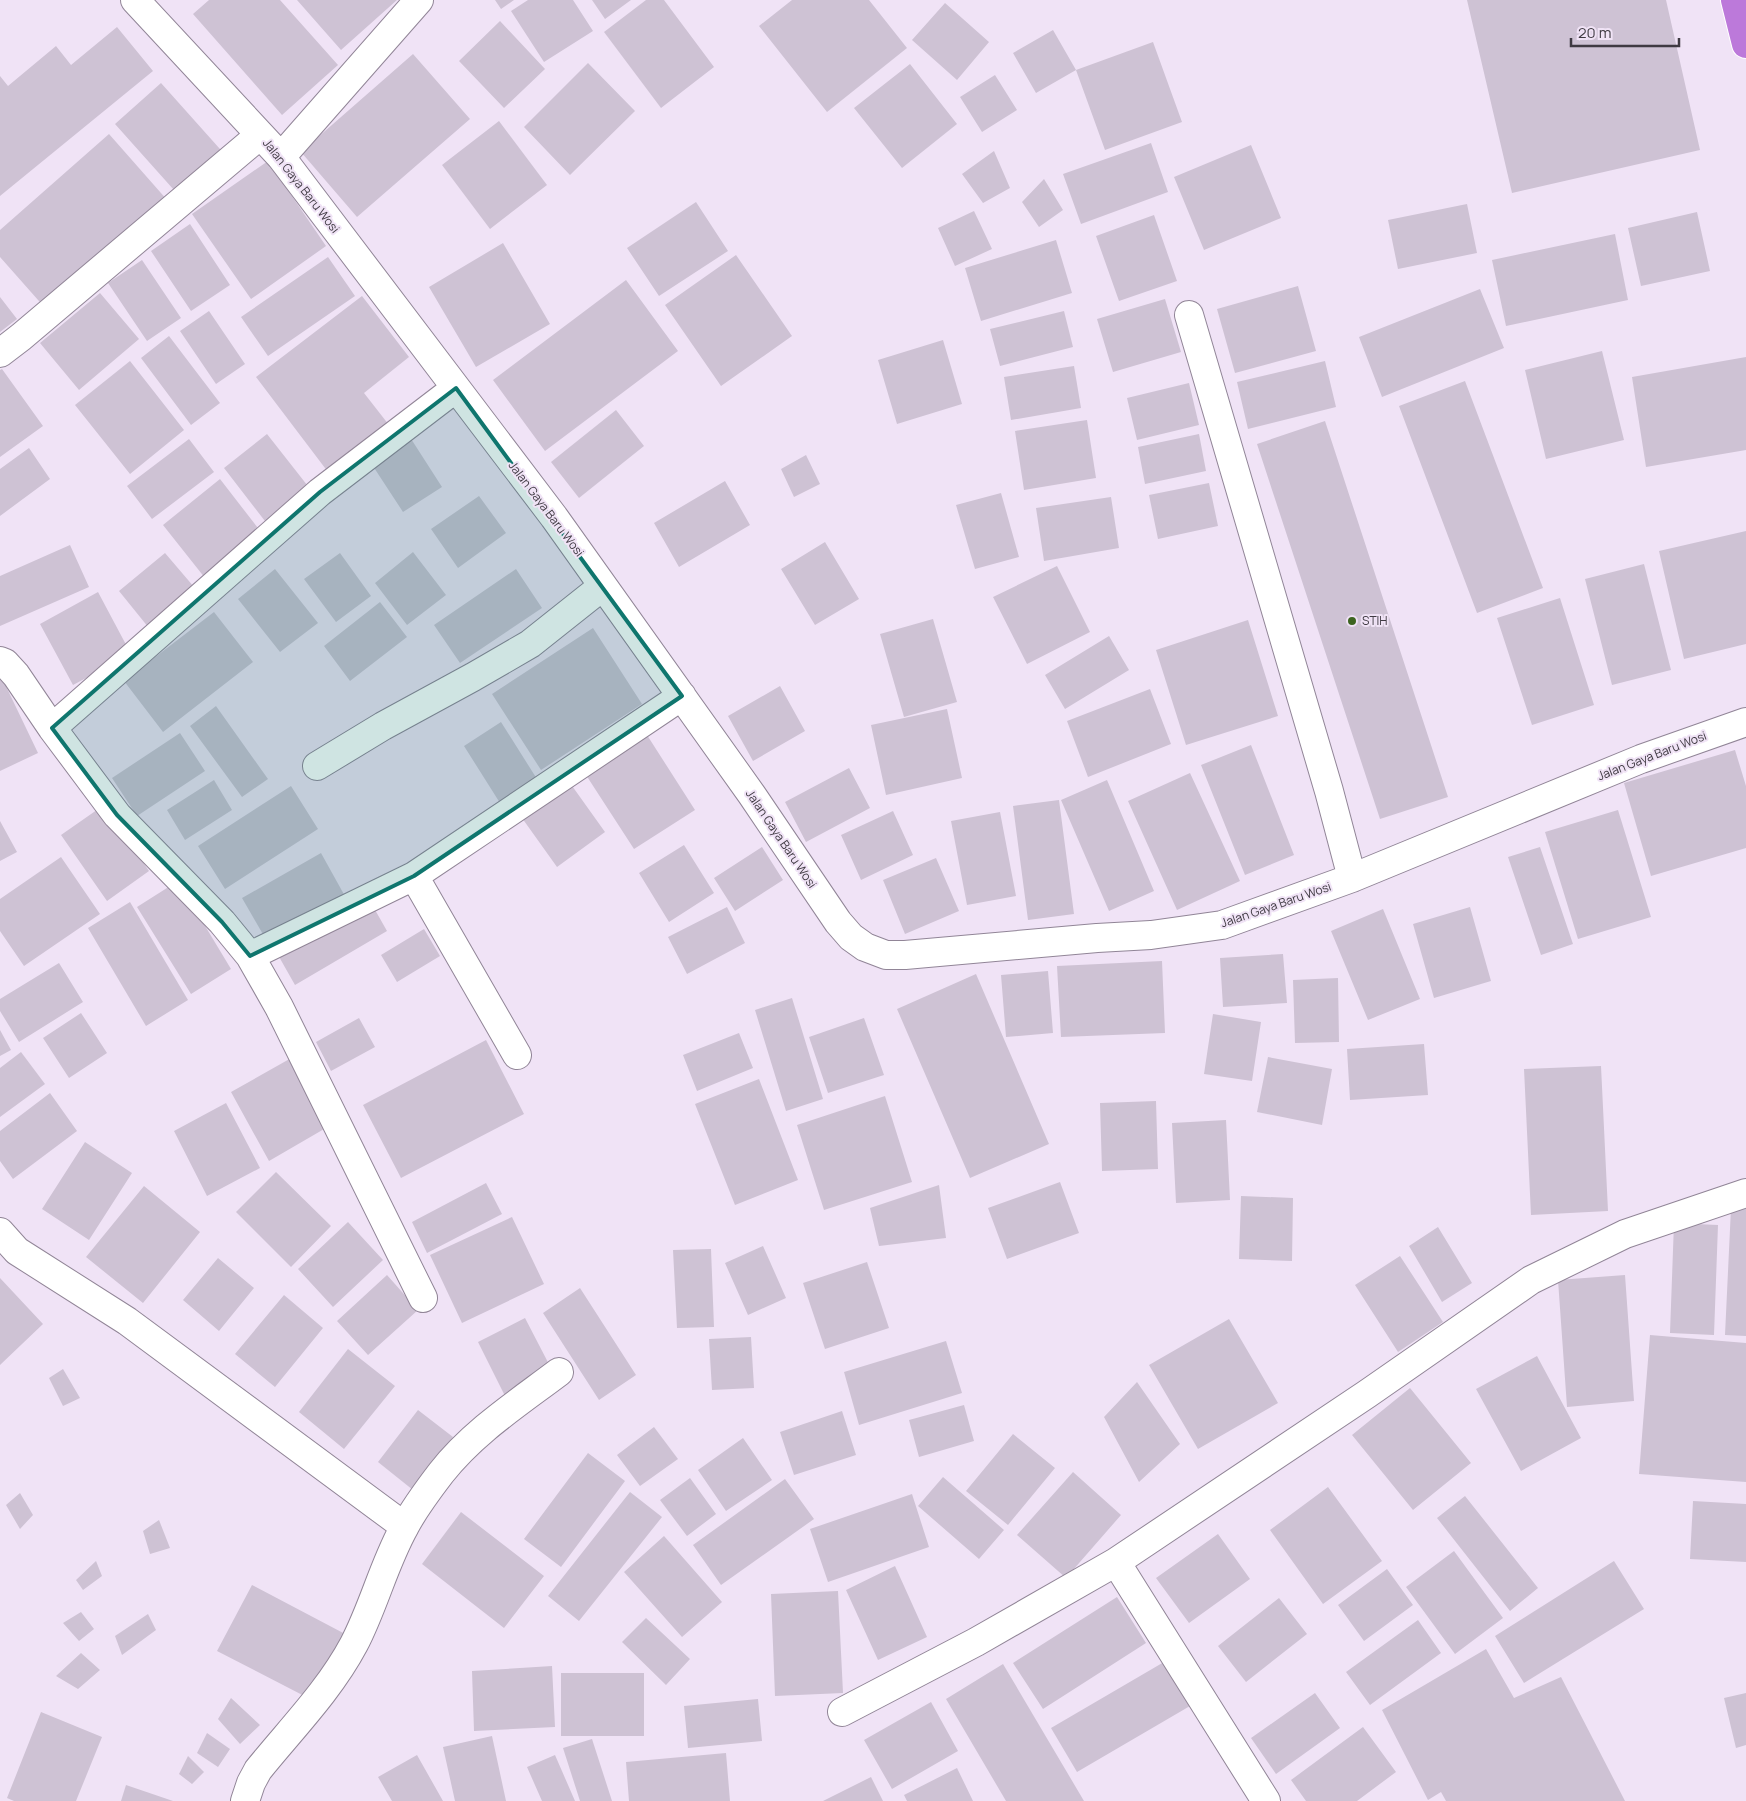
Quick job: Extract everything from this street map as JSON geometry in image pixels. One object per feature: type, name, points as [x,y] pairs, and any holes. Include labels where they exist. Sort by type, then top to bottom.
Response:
[{"type":"highway","points":[[1740,6],[1746,44]]},
{"type":"street","name":"Jalan Gaya Baru Wosi","points":[[135,0],[281,157],[554,517],[752,795],[838,922],[851,937],[865,947],[886,955],[905,956],[1096,938],[1151,935],[1222,925],[1352,878],[1632,762],[1746,722]]},
{"type":"street","points":[[281,157],[419,0]]},
{"type":"street","points":[[0,353],[260,135]]},
{"type":"street","points":[[1189,315],[1329,791],[1352,878]]},
{"type":"street","points":[[52,728],[320,492],[456,388]]},
{"type":"street","points":[[317,766],[383,726],[530,644],[603,586]]},
{"type":"street","points":[[0,661],[5,663],[16,675],[52,728],[117,815],[217,916],[250,956],[279,1008],[423,1298]]},
{"type":"street","points":[[250,956],[414,876],[682,696]]},
{"type":"street","points":[[414,876],[517,1055]]},
{"type":"street","points":[[842,1712],[976,1642],[1116,1562],[1368,1394],[1531,1280],[1625,1234],[1746,1193]]},
{"type":"street","points":[[0,1232],[17,1251],[127,1321],[404,1526]]},
{"type":"street","points":[[245,1801],[251,1782],[258,1770],[318,1699],[353,1646],[365,1623],[404,1526],[442,1471],[476,1436],[558,1372]]},
{"type":"street","points":[[1116,1562],[1266,1801]]},
{"type":"highlighted area","points":[[456,388],[682,696],[414,876],[250,956],[222,922],[117,815],[52,728],[320,492]]},
{"type":"building","points":[[209,0],[280,0],[338,65],[282,115],[193,14]]},
{"type":"building","points":[[297,0],[397,0],[341,50]]},
{"type":"building","points":[[495,0],[514,0],[501,9]]},
{"type":"building","points":[[528,0],[573,0],[593,31],[544,62],[511,11]]},
{"type":"building","points":[[592,0],[631,0],[605,19]]},
{"type":"building","points":[[646,0],[664,0],[714,67],[661,108],[604,32]]},
{"type":"building","points":[[792,0],[869,0],[907,48],[827,112],[759,26]]},
{"type":"building","points":[[1467,0],[1666,0],[1700,150],[1512,193]]},
{"type":"building","points":[[945,3],[989,42],[957,80],[912,40]]},
{"type":"building","points":[[500,21],[545,69],[504,108],[459,61]]},
{"type":"building","points":[[117,27],[153,71],[0,196],[0,76],[8,86],[56,46],[71,65]]},
{"type":"building","points":[[1053,30],[1076,70],[1036,93],[1013,53]]},
{"type":"building","points":[[1153,42],[1182,122],[1105,150],[1076,70]]},
{"type":"building","points":[[413,54],[470,119],[357,217],[301,152]]},
{"type":"building","points":[[588,63],[635,111],[570,175],[524,127]]},
{"type":"building","points":[[910,64],[957,124],[902,168],[854,108]]},
{"type":"building","points":[[995,75],[1017,110],[982,132],[960,97]]},
{"type":"building","points":[[161,83],[228,158],[182,199],[115,124]]},
{"type":"building","points":[[499,121],[547,185],[490,229],[442,165]]},
{"type":"building","points":[[109,134],[168,201],[46,309],[0,257],[0,230]]},
{"type":"building","points":[[1151,143],[1168,192],[1081,224],[1063,174]]},
{"type":"building","points":[[1251,145],[1281,218],[1204,250],[1174,177]]},
{"type":"building","points":[[994,151],[1010,188],[983,203],[962,174]]},
{"type":"building","points":[[268,161],[326,246],[251,299],[192,214]]},
{"type":"building","points":[[1044,179],[1063,210],[1039,227],[1022,202]]},
{"type":"building","points":[[696,202],[728,251],[659,296],[627,248]]},
{"type":"building","points":[[1467,204],[1477,253],[1398,269],[1388,220]]},
{"type":"building","points":[[974,211],[992,249],[955,266],[938,228]]},
{"type":"building","points":[[1697,212],[1710,271],[1641,286],[1628,228]]},
{"type":"building","points":[[1154,215],[1177,281],[1119,301],[1096,236]]},
{"type":"building","points":[[190,224],[230,285],[191,311],[151,251]]},
{"type":"building","points":[[1615,234],[1628,300],[1506,326],[1492,260]]},
{"type":"building","points":[[1056,240],[1072,293],[981,321],[965,268]]},
{"type":"building","points":[[503,243],[550,324],[476,367],[429,287]]},
{"type":"building","points":[[736,255],[792,336],[721,386],[665,305]]},
{"type":"building","points":[[328,257],[355,296],[268,356],[241,317]]},
{"type":"building","points":[[142,260],[181,318],[147,341],[108,283]]},
{"type":"building","points":[[626,280],[678,351],[545,451],[493,380]]},
{"type":"building","points":[[1298,286],[1316,351],[1235,373],[1217,309]]},
{"type":"building","points":[[1480,289],[1504,348],[1382,397],[1359,337]]},
{"type":"building","points":[[100,293],[139,339],[79,390],[40,343]]},
{"type":"building","points":[[362,296],[409,357],[364,393],[389,425],[328,472],[256,377]]},
{"type":"building","points":[[0,297],[17,319],[0,332]]},
{"type":"building","points":[[1165,299],[1181,352],[1113,372],[1097,319]]},
{"type":"building","points":[[209,311],[245,364],[216,384],[180,331]]},
{"type":"building","points":[[1064,311],[1073,347],[1000,366],[990,329]]},
{"type":"building","points":[[169,336],[220,403],[191,425],[141,358]]},
{"type":"building","points":[[943,340],[962,404],[897,424],[878,360]]},
{"type":"building","points":[[1602,351],[1624,440],[1546,459],[1525,370]]},
{"type":"building","points":[[1746,357],[1746,450],[1646,467],[1632,377]]},
{"type":"building","points":[[130,361],[184,430],[130,474],[75,405]]},
{"type":"building","points":[[1325,361],[1336,407],[1248,429],[1237,382]]},
{"type":"building","points":[[1074,366],[1081,408],[1011,420],[1004,377]]},
{"type":"building","points":[[2,369],[43,426],[0,457],[0,370]]},
{"type":"building","points":[[1465,381],[1543,588],[1477,613],[1399,406]]},
{"type":"building","points":[[1189,383],[1199,425],[1137,440],[1127,398]]},
{"type":"building","points":[[616,410],[644,446],[579,498],[551,462]]},
{"type":"building","points":[[1087,420],[1096,478],[1024,490],[1015,431]]},
{"type":"building","name":"STIH","points":[[1325,421],[1448,797],[1380,819],[1257,444]]},
{"type":"building","points":[[406,431],[442,487],[403,512],[367,457]]},
{"type":"building","points":[[267,434],[311,490],[268,525],[224,468]]},
{"type":"building","points":[[1199,434],[1206,471],[1145,484],[1138,447]]},
{"type":"building","points":[[189,439],[214,472],[152,519],[127,486]]},
{"type":"building","points":[[29,448],[50,479],[0,516],[0,469]]},
{"type":"building","points":[[806,455],[820,484],[794,497],[781,469]]},
{"type":"building","points":[[220,479],[261,532],[205,578],[163,525]]},
{"type":"building","points":[[725,481],[750,525],[679,567],[654,523]]},
{"type":"building","points":[[1209,483],[1218,526],[1158,539],[1149,495]]},
{"type":"building","points":[[1001,493],[1019,557],[975,569],[956,505]]},
{"type":"building","points":[[479,496],[506,533],[458,568],[431,529]]},
{"type":"building","points":[[1111,497],[1119,548],[1044,561],[1036,508]]},
{"type":"building","points":[[1746,531],[1746,644],[1684,659],[1659,551]]},
{"type":"building","points":[[825,542],[859,599],[815,625],[781,569]]},
{"type":"building","points":[[70,545],[89,587],[0,626],[0,576]]},
{"type":"building","points":[[413,552],[446,595],[407,625],[375,583]]},
{"type":"building","points":[[165,553],[200,594],[153,633],[119,591]]},
{"type":"building","points":[[340,553],[371,596],[336,622],[304,579]]},
{"type":"building","points":[[1644,564],[1671,670],[1612,685],[1585,579]]},
{"type":"building","points":[[1057,566],[1090,632],[1027,664],[993,597]]},
{"type":"building","points":[[275,569],[318,623],[280,652],[238,599]]},
{"type":"building","points":[[516,569],[542,608],[460,663],[434,625]]},
{"type":"building","points":[[98,592],[131,654],[73,685],[40,624]]},
{"type":"building","points":[[1560,598],[1594,705],[1532,725],[1497,618]]},
{"type":"building","points":[[380,602],[407,637],[350,681],[324,646]]},
{"type":"building","points":[[214,612],[253,662],[163,732],[124,681]]},
{"type":"building","points":[[933,619],[957,702],[904,717],[880,634]]},
{"type":"building","points":[[1248,620],[1278,716],[1186,745],[1156,650]]},
{"type":"building","points":[[593,628],[642,704],[541,770],[492,694]]},
{"type":"building","points":[[1109,636],[1129,670],[1065,709],[1045,675]]},
{"type":"building","points":[[2,678],[38,753],[0,771],[0,679]]},
{"type":"building","points":[[780,686],[805,731],[753,761],[728,716]]},
{"type":"building","points":[[1150,689],[1171,744],[1088,777],[1067,721]]},
{"type":"building","points":[[216,706],[268,779],[242,797],[190,726]]},
{"type":"building","points":[[947,709],[962,778],[886,795],[871,725]]},
{"type":"building","points":[[501,722],[537,779],[500,803],[464,746]]},
{"type":"building","points":[[180,733],[205,771],[137,816],[112,778]]},
{"type":"building","points":[[647,735],[695,810],[634,849],[586,775]]},
{"type":"building","points":[[1251,745],[1294,855],[1245,875],[1201,765]]},
{"type":"building","points":[[1735,750],[1746,786],[1746,848],[1651,876],[1624,783]]},
{"type":"building","points":[[849,768],[870,808],[806,842],[785,802]]},
{"type":"building","points":[[1190,773],[1240,881],[1177,910],[1128,801]]},
{"type":"building","points":[[214,780],[232,810],[185,840],[167,810]]},
{"type":"building","points":[[1107,780],[1154,891],[1109,911],[1061,800]]},
{"type":"building","points":[[570,783],[605,832],[557,867],[522,818]]},
{"type":"building","points":[[291,786],[318,829],[225,889],[198,846]]},
{"type":"building","points":[[1059,800],[1074,914],[1028,920],[1013,806]]},
{"type":"building","points":[[104,805],[149,871],[107,901],[61,835]]},
{"type":"building","points":[[1618,810],[1651,917],[1578,939],[1545,832]]},
{"type":"building","points":[[893,811],[913,855],[861,880],[841,835]]},
{"type":"building","points":[[1000,812],[1016,896],[967,905],[951,821]]},
{"type":"building","points":[[0,821],[17,852],[0,861]]},
{"type":"building","points":[[684,845],[714,893],[669,922],[639,873]]},
{"type":"building","points":[[762,847],[783,880],[735,911],[714,878]]},
{"type":"building","points":[[1540,847],[1573,944],[1541,955],[1508,857]]},
{"type":"building","points":[[321,853],[346,898],[268,943],[242,898]]},
{"type":"building","points":[[61,857],[100,914],[24,966],[0,931],[0,899]]},
{"type":"building","points":[[936,858],[959,911],[905,934],[883,880]]},
{"type":"building","points":[[178,881],[231,969],[191,994],[137,907]]},
{"type":"building","points":[[370,901],[387,931],[295,985],[278,955]]},
{"type":"building","points":[[130,902],[188,1000],[146,1026],[88,928]]},
{"type":"building","points":[[727,907],[745,943],[687,974],[668,937]]},
{"type":"building","points":[[1470,907],[1491,981],[1434,998],[1413,924]]},
{"type":"building","points":[[1383,909],[1420,999],[1368,1020],[1331,931]]},
{"type":"building","points":[[424,929],[440,956],[397,982],[381,955]]},
{"type":"building","points":[[1283,954],[1287,1003],[1223,1007],[1220,958]]},
{"type":"building","points":[[1162,961],[1165,1033],[1061,1037],[1057,966]]},
{"type":"building","points":[[59,963],[83,1002],[19,1042],[0,1011],[0,999]]},
{"type":"building","points":[[1048,971],[1053,1033],[1006,1037],[1001,975]]},
{"type":"building","points":[[976,974],[1049,1144],[970,1178],[897,1009]]},
{"type":"building","points":[[1338,978],[1339,1042],[1295,1043],[1293,980]]},
{"type":"building","points":[[792,998],[823,1099],[786,1111],[755,1010]]},
{"type":"building","points":[[81,1013],[107,1053],[69,1078],[43,1038]]},
{"type":"building","points":[[1213,1014],[1261,1022],[1252,1081],[1204,1074]]},
{"type":"building","points":[[359,1018],[375,1047],[331,1071],[316,1042]]},
{"type":"building","points":[[864,1018],[884,1075],[828,1093],[809,1037]]},
{"type":"building","points":[[0,1030],[11,1050],[0,1056]]},
{"type":"building","points":[[739,1033],[753,1068],[697,1091],[683,1055]]},
{"type":"building","points":[[486,1040],[524,1114],[401,1178],[363,1105]]},
{"type":"building","points":[[1424,1044],[1428,1095],[1350,1100],[1347,1049]]},
{"type":"building","points":[[21,1052],[45,1084],[0,1117],[0,1068]]},
{"type":"building","points":[[293,1057],[331,1125],[269,1161],[231,1092]]},
{"type":"building","points":[[1268,1057],[1332,1069],[1322,1125],[1257,1112]]},
{"type":"building","points":[[1601,1066],[1608,1211],[1531,1215],[1524,1069]]},
{"type":"building","points":[[759,1079],[798,1180],[735,1205],[695,1104]]},
{"type":"building","points":[[50,1093],[77,1131],[13,1179],[0,1161],[0,1131]]},
{"type":"building","points":[[885,1096],[912,1182],[824,1210],[797,1125]]},
{"type":"building","points":[[1156,1101],[1158,1169],[1102,1171],[1100,1103]]},
{"type":"building","points":[[226,1103],[260,1168],[207,1196],[174,1131]]},
{"type":"building","points":[[1226,1120],[1230,1200],[1176,1203],[1172,1123]]},
{"type":"building","points":[[85,1142],[132,1173],[89,1240],[42,1209]]},
{"type":"building","points":[[276,1172],[331,1226],[291,1267],[236,1212]]},
{"type":"building","points":[[1060,1182],[1079,1233],[1007,1259],[988,1208]]},
{"type":"building","points":[[486,1183],[502,1214],[427,1253],[412,1222]]},
{"type":"building","points":[[939,1185],[946,1238],[879,1246],[870,1208]]},
{"type":"building","points":[[144,1186],[200,1232],[143,1303],[86,1257]]},
{"type":"building","points":[[1241,1196],[1293,1198],[1292,1261],[1239,1259]]},
{"type":"building","points":[[1731,1208],[1746,1209],[1746,1336],[1725,1335]]},
{"type":"building","points":[[512,1217],[544,1284],[462,1323],[430,1255]]},
{"type":"building","points":[[348,1222],[383,1260],[333,1307],[298,1269]]},
{"type":"building","points":[[1674,1223],[1718,1225],[1714,1335],[1670,1333]]},
{"type":"building","points":[[1438,1227],[1472,1283],[1442,1302],[1409,1246]]},
{"type":"building","points":[[763,1246],[786,1298],[748,1315],[725,1263]]},
{"type":"building","points":[[711,1249],[714,1327],[677,1328],[673,1250]]},
{"type":"building","points":[[1400,1256],[1443,1322],[1398,1352],[1355,1285]]},
{"type":"building","points":[[218,1258],[254,1288],[219,1331],[183,1300]]},
{"type":"building","points":[[867,1262],[889,1328],[825,1349],[803,1283]]},
{"type":"building","points":[[387,1275],[418,1310],[368,1355],[337,1321]]},
{"type":"building","points":[[1625,1275],[1634,1401],[1567,1407],[1558,1280]]},
{"type":"building","points":[[0,1278],[43,1324],[0,1365]]},
{"type":"building","points":[[580,1288],[636,1375],[599,1400],[543,1313]]},
{"type":"building","points":[[284,1295],[323,1328],[275,1387],[235,1354]]},
{"type":"building","points":[[525,1318],[553,1372],[505,1396],[478,1342]]},
{"type":"building","points":[[1229,1319],[1278,1403],[1198,1449],[1149,1365]]},
{"type":"building","points":[[1650,1335],[1746,1343],[1746,1482],[1639,1474]]},
{"type":"building","points":[[751,1337],[754,1388],[712,1390],[709,1339]]},
{"type":"building","points":[[946,1341],[962,1393],[859,1425],[844,1372]]},
{"type":"building","points":[[348,1349],[395,1386],[344,1449],[299,1412]]},
{"type":"building","points":[[1537,1356],[1581,1438],[1521,1471],[1476,1389]]},
{"type":"building","points":[[63,1369],[80,1398],[63,1406],[49,1378]]},
{"type":"building","points":[[1137,1382],[1180,1444],[1139,1482],[1104,1417]]},
{"type":"building","points":[[1410,1388],[1471,1463],[1413,1510],[1352,1435]]},
{"type":"building","points":[[964,1405],[974,1441],[919,1457],[909,1420]]},
{"type":"building","points":[[418,1410],[453,1437],[413,1490],[378,1462]]},
{"type":"building","points":[[842,1411],[856,1455],[794,1475],[780,1432]]},
{"type":"building","points":[[654,1427],[678,1459],[640,1486],[617,1455]]},
{"type":"building","points":[[1013,1434],[1055,1468],[1008,1525],[966,1491]]},
{"type":"building","points":[[743,1438],[772,1480],[726,1511],[698,1470]]},
{"type":"building","points":[[588,1453],[625,1481],[561,1567],[524,1539]]},
{"type":"building","points":[[1073,1472],[1121,1515],[1066,1578],[1017,1535]]},
{"type":"building","points":[[943,1477],[1004,1530],[979,1559],[918,1506]]},
{"type":"building","points":[[690,1478],[716,1514],[687,1536],[660,1500]]},
{"type":"building","points":[[785,1479],[814,1519],[721,1585],[693,1545]]},
{"type":"building","points":[[1328,1487],[1382,1561],[1323,1604],[1270,1530]]},
{"type":"building","points":[[630,1492],[662,1517],[579,1621],[548,1596]]},
{"type":"building","points":[[20,1493],[33,1515],[20,1529],[6,1505]]},
{"type":"building","points":[[912,1494],[929,1547],[828,1582],[810,1529]]},
{"type":"building","points":[[1465,1496],[1538,1588],[1510,1611],[1437,1518]]},
{"type":"building","points":[[1693,1501],[1746,1504],[1746,1562],[1690,1559]]},
{"type":"building","points":[[461,1512],[544,1576],[504,1628],[422,1564]]},
{"type":"building","points":[[159,1520],[170,1548],[150,1554],[143,1531]]},
{"type":"building","points":[[1218,1534],[1250,1579],[1189,1623],[1156,1578]]},
{"type":"building","points":[[664,1536],[722,1602],[682,1637],[624,1572]]},
{"type":"building","points":[[1454,1551],[1503,1618],[1455,1654],[1406,1587]]},
{"type":"building","points":[[96,1561],[102,1576],[83,1590],[76,1580]]},
{"type":"building","points":[[1614,1561],[1644,1609],[1524,1683],[1495,1636]]},
{"type":"building","points":[[895,1566],[927,1637],[878,1660],[846,1590]]},
{"type":"building","points":[[1387,1569],[1413,1605],[1364,1641],[1338,1605]]},
{"type":"building","points":[[252,1585],[347,1635],[314,1701],[217,1651]]},
{"type":"building","points":[[838,1591],[843,1693],[775,1696],[771,1594]]},
{"type":"building","points":[[1117,1597],[1146,1643],[1043,1709],[1013,1663]]},
{"type":"building","points":[[1279,1598],[1307,1634],[1246,1682],[1218,1646]]},
{"type":"building","points":[[81,1612],[94,1629],[79,1641],[63,1623]]},
{"type":"building","points":[[148,1614],[156,1630],[122,1655],[115,1636]]},
{"type":"building","points":[[646,1618],[690,1659],[666,1685],[622,1642]]},
{"type":"building","points":[[1418,1620],[1441,1653],[1370,1705],[1346,1672]]},
{"type":"building","points":[[1486,1649],[1514,1698],[1561,1677],[1625,1801],[1446,1801],[1441,1792],[1428,1800],[1382,1710]]},
{"type":"building","points":[[81,1653],[100,1670],[78,1689],[56,1676]]},
{"type":"building","points":[[1164,1662],[1190,1706],[1077,1772],[1051,1728]]},
{"type":"building","points":[[1003,1664],[1084,1801],[1006,1801],[946,1699]]},
{"type":"building","points":[[552,1666],[555,1727],[474,1731],[472,1671]]},
{"type":"building","points":[[561,1673],[644,1673],[644,1736],[561,1736]]},
{"type":"building","points":[[1315,1693],[1340,1728],[1276,1774],[1251,1738]]},
{"type":"building","points":[[1746,1693],[1746,1745],[1736,1748],[1724,1698]]},
{"type":"building","points":[[231,1698],[260,1725],[240,1744],[218,1719]]},
{"type":"building","points":[[758,1699],[762,1741],[688,1748],[684,1706]]},
{"type":"building","points":[[931,1702],[958,1751],[892,1789],[864,1740]]},
{"type":"building","points":[[41,1712],[102,1737],[76,1801],[14,1801],[7,1798]]},
{"type":"building","points":[[1363,1727],[1396,1772],[1357,1801],[1306,1801],[1291,1780]]},
{"type":"building","points":[[207,1733],[230,1749],[218,1767],[197,1753]]},
{"type":"building","points":[[492,1736],[506,1801],[455,1801],[443,1747]]},
{"type":"building","points":[[592,1739],[612,1801],[580,1801],[563,1748]]},
{"type":"building","points":[[726,1753],[730,1801],[629,1801],[626,1762]]},
{"type":"building","points":[[417,1755],[443,1801],[392,1801],[378,1777]]},
{"type":"building","points":[[555,1755],[575,1801],[542,1801],[527,1767]]},
{"type":"building","points":[[188,1756],[204,1772],[192,1784],[179,1774]]},
{"type":"building","points":[[957,1768],[973,1801],[907,1801],[904,1795]]},
{"type":"building","points":[[871,1777],[883,1801],[823,1801]]},
{"type":"building","points":[[126,1785],[173,1801],[121,1801]]},
{"type":"place","name":"STIH","points":[[1352,621]]}]
